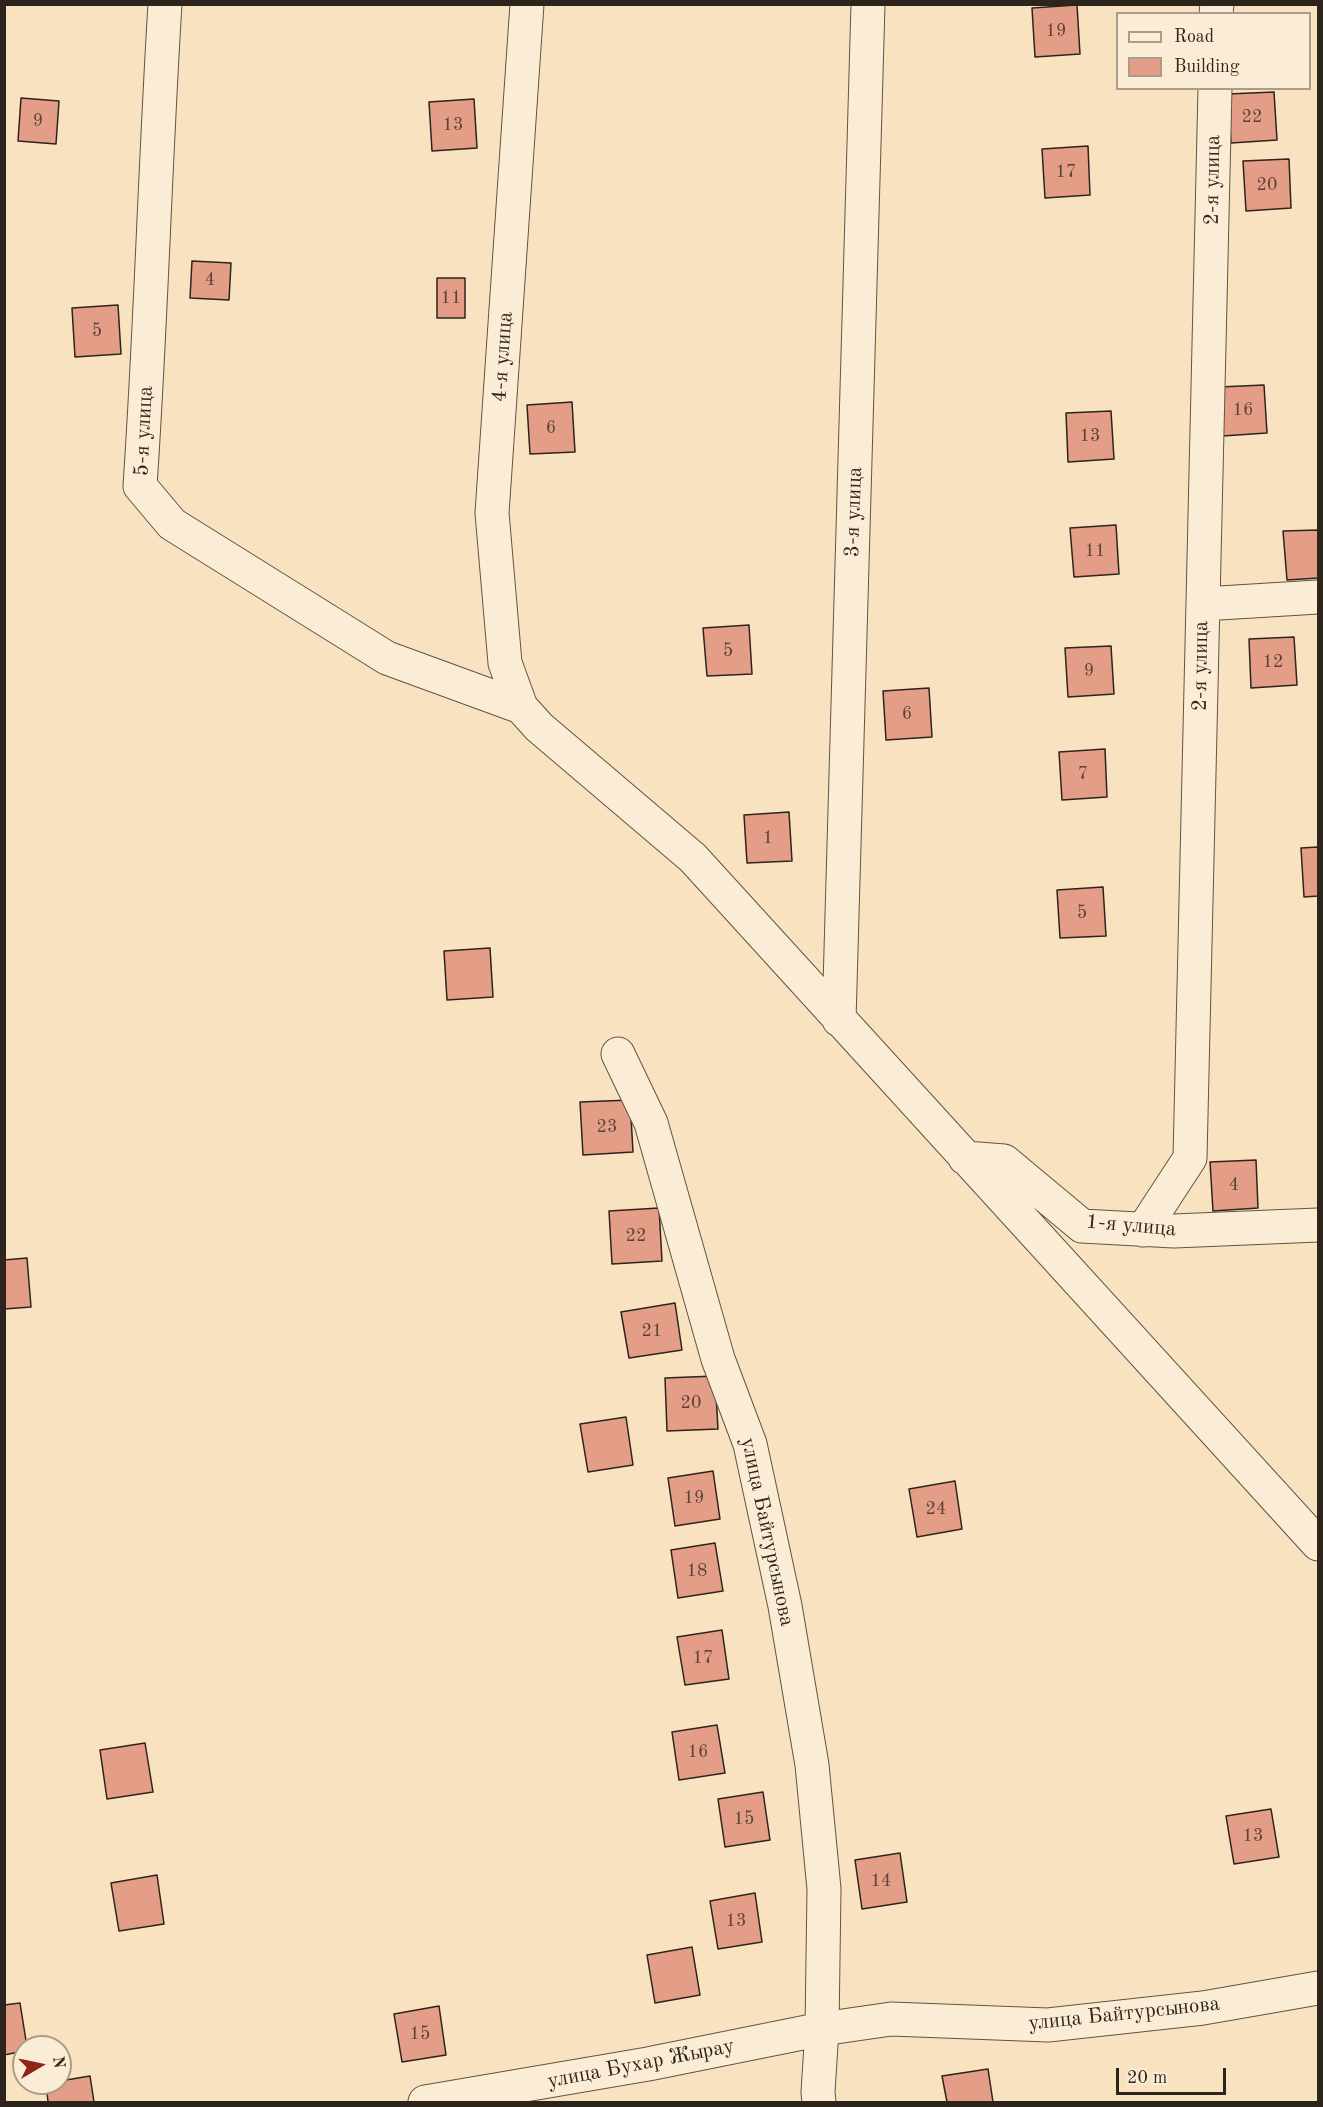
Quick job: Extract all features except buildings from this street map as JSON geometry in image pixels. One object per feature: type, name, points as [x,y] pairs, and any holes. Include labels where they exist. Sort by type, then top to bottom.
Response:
[{"type":"street","name":"5-я улица","points":[[165,4],[156,153],[150,339],[140,486],[172,524],[387,658],[521,707]]},
{"type":"street","name":"4-я улица","points":[[521,707],[506,663],[492,513],[527,4]]},
{"type":"street","name":"3-я улица","points":[[840,1020],[868,4]]},
{"type":"street","name":"2-я улица","points":[[1143,1230],[1190,1158],[1215,90]]},
{"type":"street","points":[[1203,604],[1318,597]]},
{"type":"street","points":[[521,707],[539,727],[693,858],[1318,1545]]},
{"type":"street","name":"улица Байтурсынова","points":[[618,1054],[651,1123],[718,1359],[750,1444],[780,1583],[812,1765],[824,1889],[819,2103]]},
{"type":"street","name":"1-я улица","points":[[965,1158],[1004,1161],[1082,1226],[1174,1231],[1318,1225]]},
{"type":"street","name":"улица Байтурсынова","points":[[822,2029],[891,2019],[1048,2025],[1203,2008],[1318,1988]]},
{"type":"street","name":"улица Бухар Жырау","points":[[425,2103],[648,2064],[822,2029]]}]
